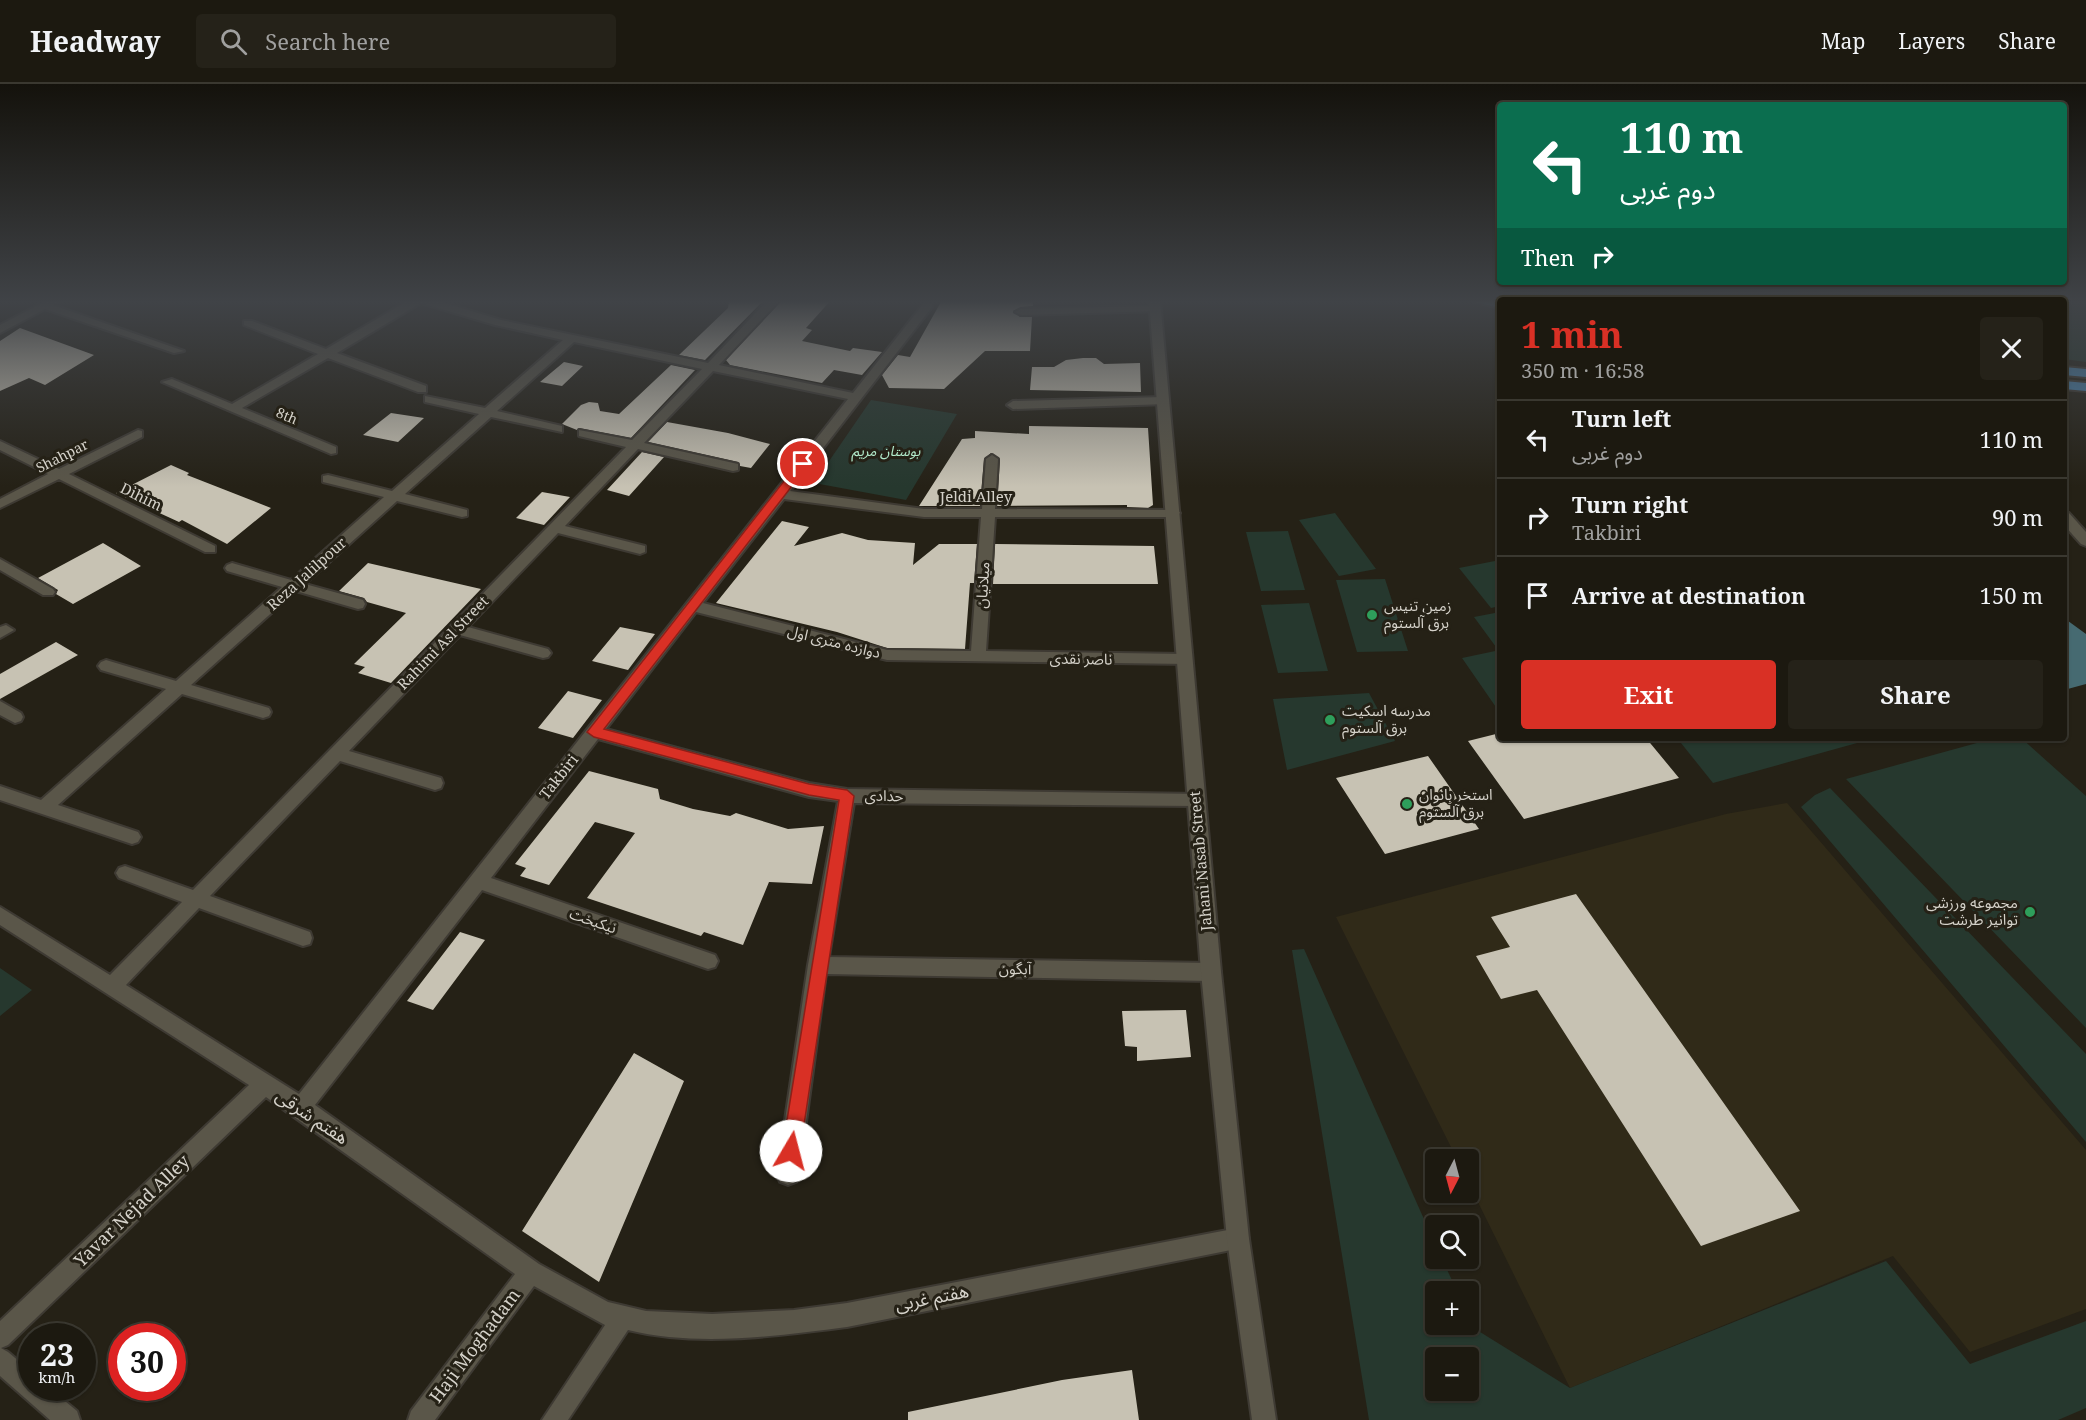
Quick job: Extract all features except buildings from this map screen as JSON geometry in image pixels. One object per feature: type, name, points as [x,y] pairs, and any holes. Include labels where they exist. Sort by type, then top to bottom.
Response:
[{"type":"main road","points":[[2067,371],[2086,373]]},
{"type":"main road","points":[[2067,385],[2086,387]]},
{"type":"street","points":[[232,409],[311,362]]},
{"type":"street","points":[[353,362],[425,394],[558,429]]},
{"type":"street","name":"Reza Jalilpour","points":[[43,808],[545,362]]},
{"type":"street","points":[[678,362],[856,397]]},
{"type":"street","name":"Rahimi Asl Street","points":[[112,986],[715,362]]},
{"type":"street","name":"Takbiri","points":[[301,1107],[883,362]]},
{"type":"street","name":"Jahani Nasab Street","points":[[1159,362],[1211,972],[1238,1239],[1264,1420]]},
{"type":"street","name":"8th","points":[[168,382],[331,450]]},
{"type":"street","points":[[1013,405],[1163,401]]},
{"type":"street","points":[[583,433],[733,467]]},
{"type":"street","name":"Shahpar","points":[[0,504],[138,434]]},
{"type":"street","name":"Dihim","points":[[0,445],[210,549]]},
{"type":"street","name":"میلانیان","points":[[978,657],[992,459]]},
{"type":"street","points":[[328,479],[462,513]]},
{"type":"street","name":"Jeldi Alley","points":[[780,494],[898,511],[987,514],[1173,513]]},
{"type":"street","points":[[2067,519],[2086,541]]},
{"type":"street","points":[[555,528],[640,549]]},
{"type":"street","points":[[0,564],[48,592]]},
{"type":"street","points":[[232,568],[358,603]]},
{"type":"street","name":"دوازده متری اول","points":[[693,606],[872,653],[978,657]]},
{"type":"street","points":[[457,629],[543,653]]},
{"type":"street","name":"ناصر نقدی","points":[[978,657],[1184,660]]},
{"type":"street","points":[[106,666],[263,712]]},
{"type":"street","points":[[0,707],[15,717]]},
{"type":"street","points":[[594,732],[809,790],[847,796]]},
{"type":"street","points":[[337,754],[435,783]]},
{"type":"street","points":[[0,793],[132,837]]},
{"type":"street","name":"حدادی","points":[[788,1174],[818,965],[847,796],[1196,799]]},
{"type":"street","points":[[125,873],[303,938]]},
{"type":"street","name":"نیکبخت","points":[[478,881],[708,961]]},
{"type":"street","name":"هفتم شرقی","points":[[0,915],[301,1107],[531,1272],[574,1299],[604,1313],[623,1318]]},
{"type":"street","name":"آبگون","points":[[818,965],[1211,972]]},
{"type":"street","name":"Yavar Nejad Alley","points":[[0,1337],[264,1085]]},
{"type":"street","name":"هفتم غربی","points":[[623,1318],[646,1323],[712,1326],[794,1322],[847,1315],[1238,1239]]},
{"type":"street","name":"Haji Moghadam","points":[[420,1420],[531,1272]]},
{"type":"street","points":[[554,1420],[623,1318]]},
{"type":"street","points":[[0,1360],[68,1420]]},
{"type":"shaded area","points":[[1787,803],[2086,1150],[2086,1309],[1970,1352],[1893,1256],[1570,1388],[1478,1203],[1479,1149],[1452,1149],[1336,917],[1726,814]]},
{"type":"green space","name":"بوستان مریم","points":[[871,400],[957,414],[906,500],[814,483]]},
{"type":"green space","name":"زمین تنیس برق آلستوم","points":[[1335,513],[1376,569],[1339,576],[1299,520]]},
{"type":"green space","points":[[1288,531],[1305,590],[1261,591],[1246,532]]},
{"type":"green space","points":[[1497,561],[1497,607],[1491,608],[1459,568]]},
{"type":"green space","name":"زمین تنیس برق آلستوم","points":[[1385,579],[1408,651],[1357,652],[1336,580]]},
{"type":"green space","points":[[1309,603],[1328,671],[1278,673],[1261,605]]},
{"type":"green space","points":[[1497,613],[1497,647],[1496,647],[1474,617]]},
{"type":"green space","points":[[1497,651],[1497,709],[1462,658]]},
{"type":"green space","name":"مدرسه اسکیت برق آلستوم","points":[[1369,693],[1395,741],[1287,770],[1273,699]]},
{"type":"green space","points":[[1679,741],[1864,741],[1713,783]]},
{"type":"green space","name":"مجموعه ورزشی توانیر طرشت","points":[[1984,741],[2024,741],[2086,796],[2086,1028],[1846,779]]},
{"type":"green space","points":[[1830,788],[2086,1054],[2086,1142],[1801,807],[1815,795]]},
{"type":"green space","points":[[1304,949],[1425,1221],[1425,1269],[1447,1269],[1452,1281],[1425,1281],[1425,1335],[1479,1335],[1479,1331],[1570,1388],[1886,1261],[1970,1364],[2086,1321],[2086,1408],[2058,1420],[1369,1420],[1292,950]]},
{"type":"green space","points":[[0,968],[32,990],[0,1016]]},
{"type":"water","points":[[2067,620],[2086,634],[2086,684],[2067,689]]},
{"type":"place","name":"زمین تنیس برق آلستوم","points":[[1372,615]]},
{"type":"place","name":"مدرسه اسکیت برق آلستوم","points":[[1330,720]]},
{"type":"place","name":"استخر بانوان برق آلستوم","points":[[1407,804]]},
{"type":"place","name":"مجموعه ورزشی توانیر طرشت","points":[[2030,912]]},
{"type":"route","points":[[791,1151],[818,965],[847,796],[809,790],[594,732],[803,464]]}]
